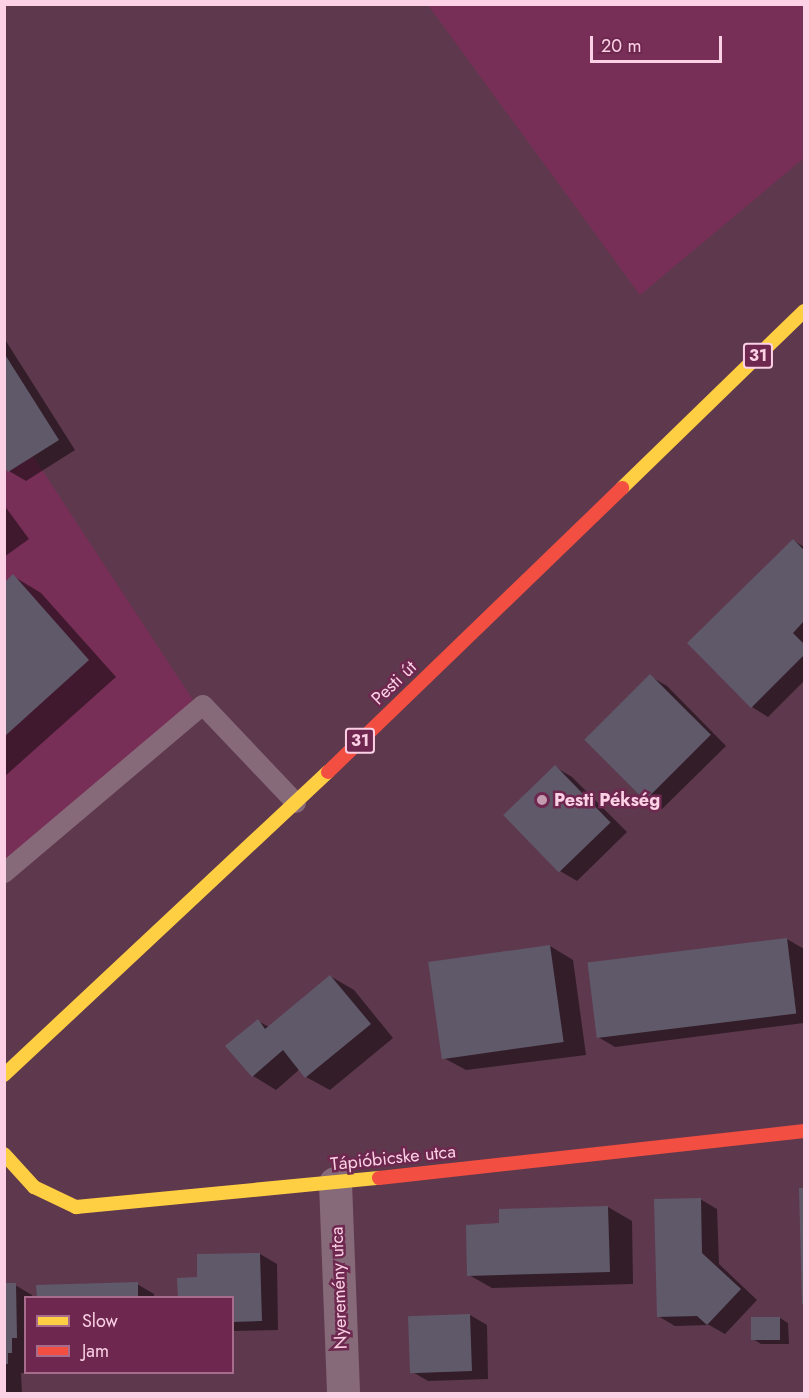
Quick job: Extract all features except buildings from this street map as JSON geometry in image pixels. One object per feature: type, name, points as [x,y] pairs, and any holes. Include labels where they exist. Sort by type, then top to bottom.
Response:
[{"type":"main road","name":"Pesti út","points":[[4,1075],[296,803],[804,311]]},
{"type":"main road","name":"Tápióbicske utca","points":[[4,1154],[34,1187],[76,1207],[335,1183],[804,1131]]},
{"type":"street","name":"Nyeremény utca","points":[[335,1183],[343,1394]]},
{"type":"lane","points":[[4,873],[203,705],[296,803]]},
{"type":"shaded area","points":[[428,5],[804,5],[804,158],[640,295]]},
{"type":"shaded area","points":[[4,412],[193,700],[5,868],[4,868]]},
{"type":"traffic: slow","points":[[622,488],[804,311]]},
{"type":"traffic: slow","points":[[4,1075],[328,772]]},
{"type":"traffic: slow","points":[[4,1154],[34,1187],[76,1207],[379,1178]]},
{"type":"traffic: jam","points":[[328,772],[622,488]]},
{"type":"traffic: jam","points":[[379,1178],[804,1131]]},
{"type":"place","name":"Pesti Pékség","points":[[542,800]]}]
